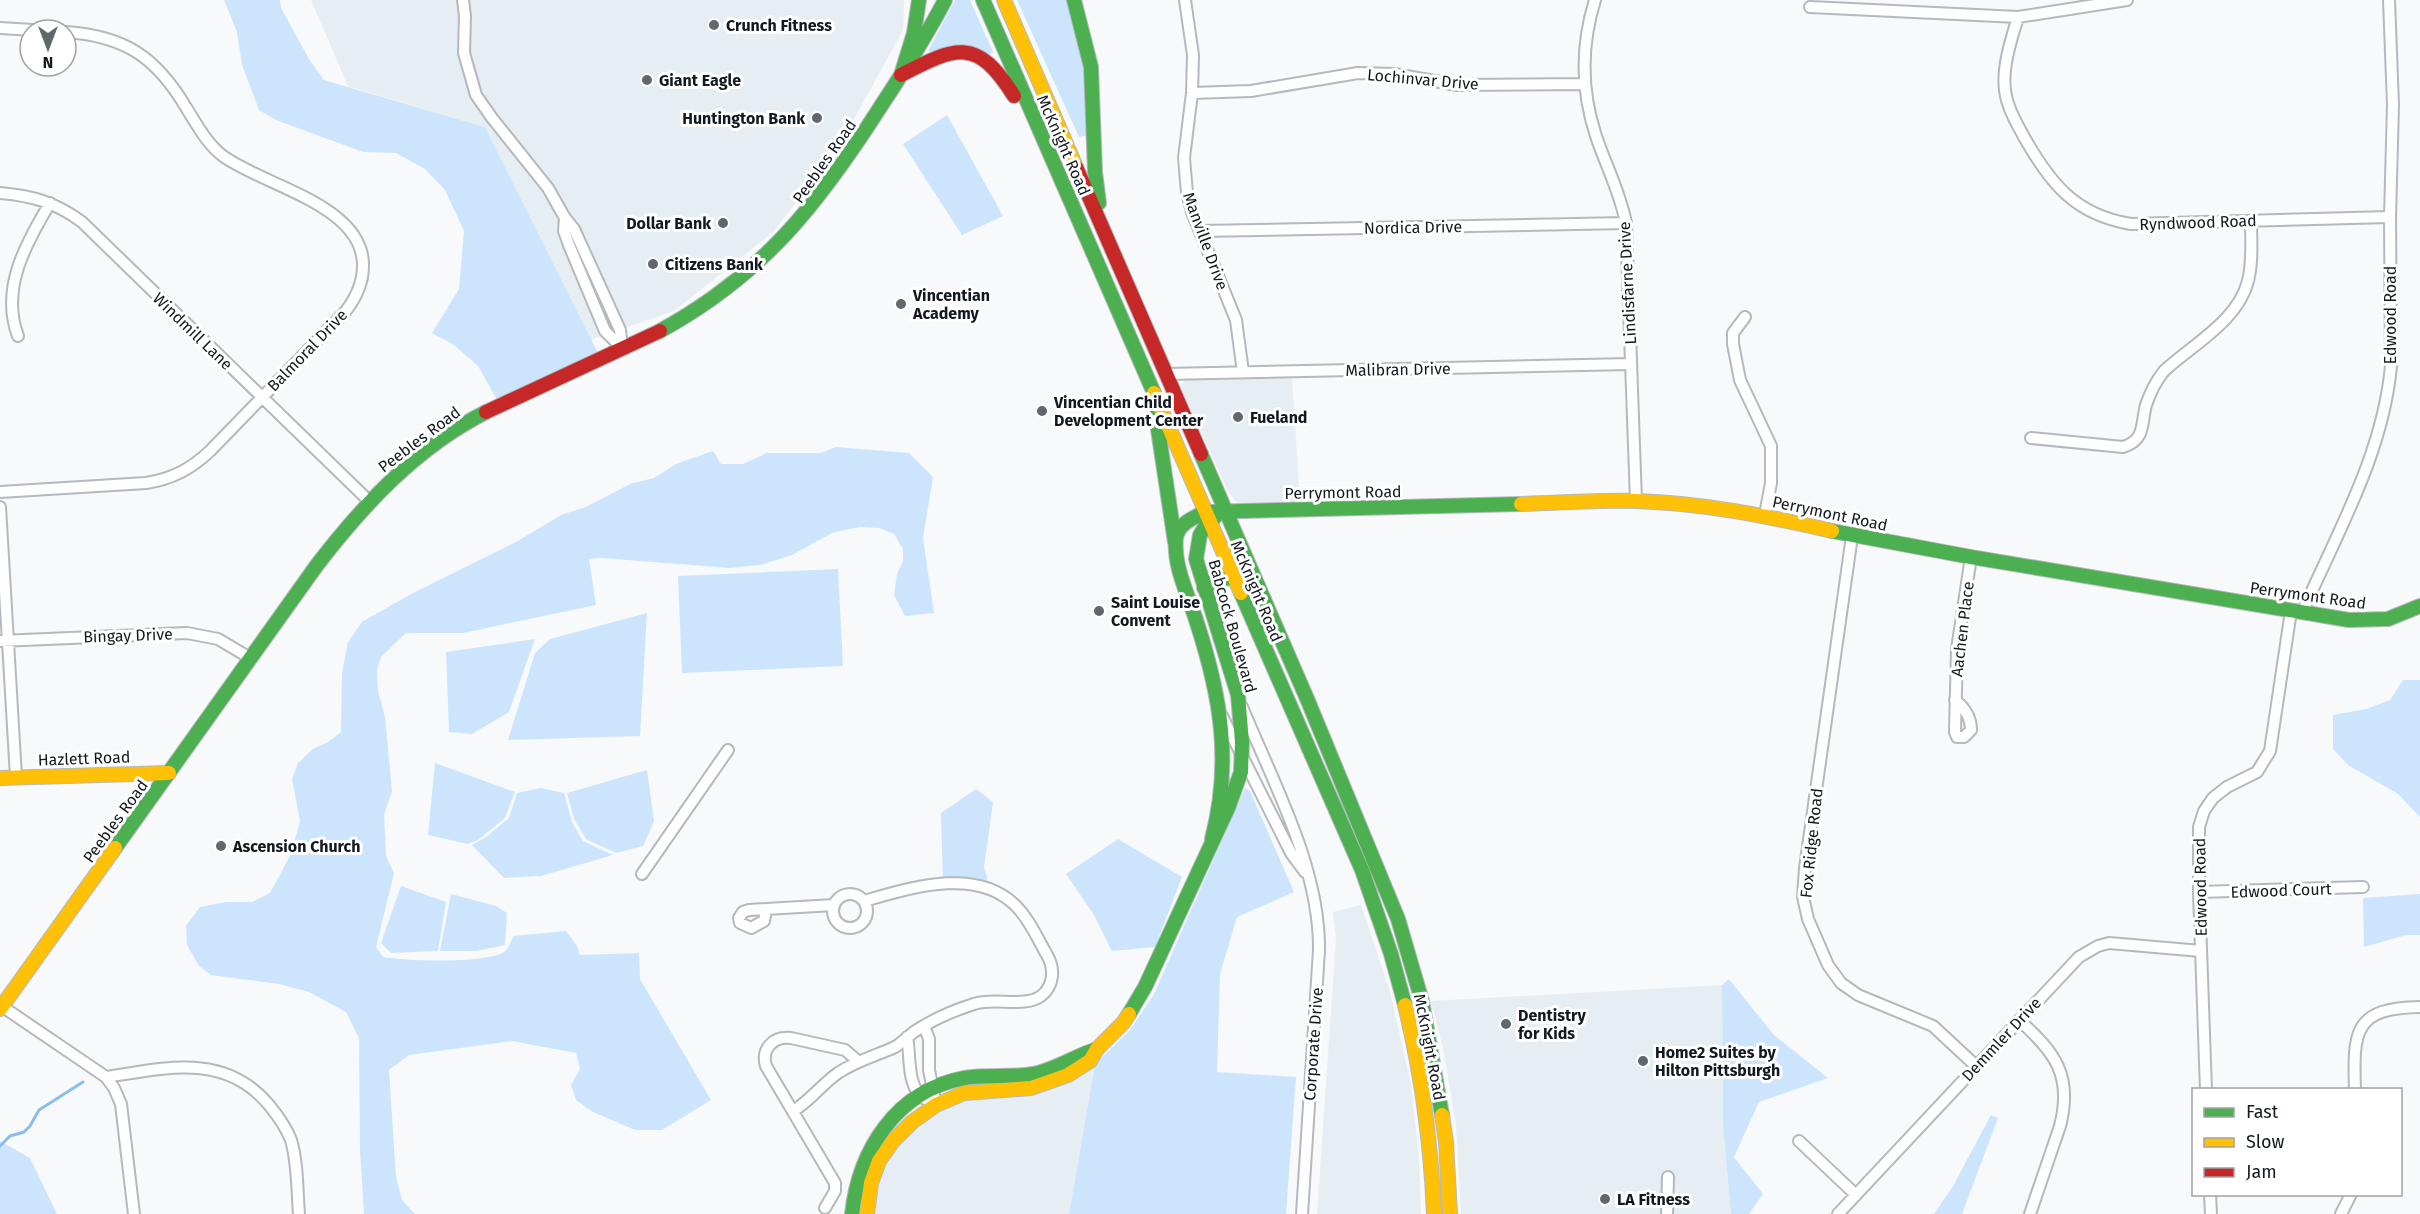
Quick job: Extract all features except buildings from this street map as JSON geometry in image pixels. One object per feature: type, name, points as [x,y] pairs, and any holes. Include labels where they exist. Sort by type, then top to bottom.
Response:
[{"type":"main road","points":[[901,75],[914,33],[919,0]]},
{"type":"main road","name":"Peebles Road","points":[[1,1007],[250,658],[333,544],[369,501],[396,474],[463,424],[668,327],[710,301],[771,254],[811,209],[838,173],[932,26],[945,0]]},
{"type":"main road","name":"McKnight Road","points":[[983,0],[1362,870],[1391,950],[1411,1023],[1430,1144],[1434,1214]]},
{"type":"main road","name":"McKnight Road","points":[[1004,0],[1377,864],[1403,936],[1422,1001],[1446,1142],[1450,1214]]},
{"type":"main road","points":[[1074,0],[1091,63],[1095,179],[1105,232]]},
{"type":"main road","points":[[901,75],[951,51],[970,52],[988,62],[1007,84],[1071,204]]},
{"type":"main road","name":"Babcock Boulevard","points":[[1151,387],[1182,573],[1204,643],[1217,700],[1223,773],[1220,805],[1212,840]]},
{"type":"main road","name":"Perrymont Road","points":[[1226,511],[1636,501],[1693,505],[1765,515],[1852,536],[2296,612],[2371,621],[2399,616],[2420,606]]},
{"type":"main road","points":[[1176,542],[1176,536],[1182,525],[1226,511]]},
{"type":"main road","name":"Babcock Boulevard","points":[[867,1214],[873,1176],[885,1150],[907,1127],[936,1106],[954,1097],[975,1091],[1019,1089],[1057,1080],[1090,1061],[1097,1049],[1123,1023],[1136,1005],[1159,958],[1237,788],[1242,755],[1238,695],[1197,566],[1196,553],[1207,516]]},
{"type":"main road","points":[[1204,588],[1217,579],[1233,578]]},
{"type":"main road","name":"Hazlett Road","points":[[0,778],[118,772],[169,773]]},
{"type":"main road","name":"Babcock Boulevard","points":[[852,1214],[860,1169],[873,1143],[892,1120],[920,1096],[962,1078],[1016,1076],[1044,1071],[1085,1052],[1097,1049]]},
{"type":"street","points":[[463,0],[464,54],[476,95],[548,189],[574,229],[620,330],[622,348]]},
{"type":"street","name":"Manville Drive","points":[[1185,0],[1192,55],[1192,93],[1184,171],[1189,202],[1236,320],[1243,372]]},
{"type":"street","name":"Lindisfarne Drive","points":[[1595,0],[1588,32],[1584,84],[1596,137],[1618,192],[1626,223],[1636,501]]},
{"type":"street","points":[[1810,7],[2018,17],[2127,0]]},
{"type":"street","name":"Edwood Road","points":[[2206,1088],[2198,838],[2204,811],[2220,792],[2257,772],[2270,751],[2296,612],[2369,461],[2386,405],[2391,366],[2390,217],[2393,105],[2389,0]]},
{"type":"street","name":"Ryndwood Road","points":[[2018,17],[2005,79],[2007,103],[2039,165],[2065,195],[2107,218],[2131,224],[2390,217]]},
{"type":"street","points":[[0,28],[18,29]]},
{"type":"street","name":"Balmoral Drive","points":[[0,492],[146,483],[175,476],[198,463],[345,312],[361,285],[363,269],[361,246],[350,227],[338,217],[223,156],[205,137],[172,84],[148,59],[116,42],[78,33]]},
{"type":"street","name":"Lochinvar Drive","points":[[1192,93],[1251,91],[1358,73],[1395,75],[1457,85],[1584,84]]},
{"type":"street","name":"Windmill Lane","points":[[0,193],[28,195],[51,203],[82,222],[369,501]]},
{"type":"street","points":[[18,336],[12,322],[10,307],[14,278],[31,237],[51,203]]},
{"type":"street","points":[[2031,438],[2123,447],[2136,441],[2141,435],[2146,406],[2156,382],[2164,371],[2224,319],[2243,293],[2250,265],[2251,221]]},
{"type":"street","name":"Nordica Drive","points":[[1200,231],[1626,223]]},
{"type":"street","points":[[1745,317],[1733,333],[1732,344],[1740,380],[1771,446],[1771,483],[1765,515]]},
{"type":"street","name":"Malibran Drive","points":[[1166,374],[1630,364]]},
{"type":"street","points":[[0,507],[3,641],[16,777]]},
{"type":"street","name":"Fox Ridge Road","points":[[1852,536],[1805,868],[1804,906],[1828,965],[1848,990],[1933,1026],[1976,1066]]},
{"type":"street","name":"Aachen Place","points":[[1955,700],[1957,649],[1971,557]]},
{"type":"street","name":"Bingay Drive","points":[[3,641],[187,633],[218,639],[250,658]]},
{"type":"street","name":"Corporate Drive","points":[[1238,695],[1301,849],[1317,911],[1319,944],[1302,1214]]},
{"type":"street","name":"Corporate Drive","points":[[1217,700],[1291,853],[1307,874]]},
{"type":"street","points":[[642,874],[728,750]]},
{"type":"street","points":[[792,1111],[806,1102],[828,1080],[858,1061],[897,1046],[924,1026],[980,1002],[999,1000],[1026,1002],[1037,999],[1050,984],[1053,970],[1050,961],[1021,911],[1008,898],[991,890],[972,885],[943,884],[864,901]]},
{"type":"street","name":"Edwood Court","points":[[2199,892],[2362,887]]},
{"type":"street","points":[[849,893],[855,894],[864,901],[866,917],[863,922],[853,928],[848,928],[838,923],[832,913],[834,905],[838,897],[849,893]]},
{"type":"street","points":[[766,909],[834,905]]},
{"type":"street","name":"Demmler Drive","points":[[1838,1214],[2072,963],[2098,946],[2122,943],[2201,951]]},
{"type":"street","points":[[1,1007],[106,1077],[114,1088],[121,1104],[134,1214]]},
{"type":"street","points":[[2355,1088],[2355,1044],[2361,1026],[2374,1014],[2383,1011],[2420,1007]]},
{"type":"street","points":[[2019,1020],[2053,1054],[2065,1090],[2064,1112],[2030,1214]]},
{"type":"street","points":[[924,1026],[928,1036],[929,1070],[936,1106]]},
{"type":"street","points":[[825,1208],[835,1191],[835,1183],[766,1066],[765,1052],[773,1042],[785,1037],[845,1050],[858,1061]]},
{"type":"street","points":[[908,1038],[914,1084],[920,1096],[936,1106]]},
{"type":"street","points":[[106,1077],[167,1067],[200,1067],[225,1073],[257,1091],[276,1113],[290,1138],[296,1168],[299,1214]]},
{"type":"street","points":[[1799,1141],[1856,1195]]},
{"type":"street","points":[[1667,1214],[1668,1177]]},
{"type":"street","points":[[2210,1196],[2211,1214]]},
{"type":"street","points":[[2341,1214],[2350,1196]]},
{"type":"shaded area","points":[[224,0],[280,0],[281,8],[309,59],[324,80],[485,127],[601,359],[500,405],[478,366],[454,345],[432,333],[459,289],[464,231],[445,190],[425,169],[396,153],[363,152],[276,120],[259,110],[242,65],[237,32]]},
{"type":"shaded area","points":[[311,0],[904,0],[903,30],[838,148],[773,232],[674,311],[590,340],[485,127],[348,86]]},
{"type":"shaded area","points":[[955,0],[970,0],[993,52],[990,55],[928,51]]},
{"type":"shaded area","points":[[1017,0],[1068,0],[1083,58],[1088,135],[1079,137]]},
{"type":"shaded area","points":[[947,115],[1003,216],[962,235],[903,144]]},
{"type":"shaded area","points":[[1292,377],[1300,504],[1239,505],[1228,491],[1181,387],[1184,380]]},
{"type":"shaded area","points":[[836,447],[909,453],[933,477],[923,538],[934,613],[905,616],[894,595],[897,574],[903,561],[903,549],[894,534],[879,528],[860,527],[834,532],[792,555],[760,565],[729,568],[602,558],[589,559],[596,605],[463,633],[406,633],[381,657],[377,670],[378,691],[385,717],[392,792],[384,814],[386,856],[394,873],[376,947],[383,957],[409,960],[480,958],[504,952],[513,936],[566,931],[577,946],[580,955],[639,953],[640,979],[711,1100],[662,1130],[635,1130],[593,1112],[576,1100],[571,1085],[580,1069],[576,1053],[512,1041],[409,1055],[389,1070],[396,1177],[402,1200],[415,1214],[364,1214],[360,1150],[359,1038],[346,1012],[309,992],[279,984],[211,975],[199,966],[187,945],[186,926],[200,907],[226,902],[252,902],[270,893],[291,854],[300,821],[292,779],[298,763],[313,749],[328,742],[341,732],[342,673],[348,642],[362,622],[411,594],[516,542],[561,515],[586,507],[630,484],[654,478],[676,464],[713,451],[721,464],[743,464],[767,453],[821,453]]},
{"type":"shaded area","points":[[838,569],[843,666],[682,673],[678,576]]},
{"type":"shaded area","points":[[647,613],[640,736],[508,740],[535,653],[550,639]]},
{"type":"shaded area","points":[[535,639],[509,712],[472,734],[449,732],[446,652]]},
{"type":"shaded area","points":[[2403,680],[2420,680],[2420,817],[2398,794],[2348,765],[2333,749],[2333,715],[2366,709],[2390,700]]},
{"type":"shaded area","points":[[435,763],[515,792],[505,818],[478,840],[468,844],[428,835]]},
{"type":"shaded area","points":[[647,770],[654,821],[643,846],[616,853],[586,839],[574,819],[567,793]]},
{"type":"shaded area","points":[[541,788],[564,793],[572,822],[583,841],[613,855],[541,876],[504,878],[472,845],[509,818],[517,793]]},
{"type":"shaded area","points":[[1245,788],[1250,791],[1294,892],[1237,917],[1220,974],[1217,1072],[1296,1077],[1286,1214],[1069,1214],[1095,1064],[1130,1030],[1154,994]]},
{"type":"shaded area","points":[[976,789],[993,802],[984,868],[987,889],[943,884],[941,813]]},
{"type":"shaded area","points":[[1118,839],[1182,877],[1155,947],[1112,951],[1094,915],[1066,874]]},
{"type":"shaded area","points":[[401,886],[446,902],[438,951],[391,953],[381,943]]},
{"type":"shaded area","points":[[451,894],[496,906],[507,913],[505,945],[476,951],[440,951]]},
{"type":"shaded area","points":[[2420,894],[2420,935],[2406,935],[2364,947],[2363,898]]},
{"type":"shaded area","points":[[1361,905],[1390,992],[1411,1085],[1419,1159],[1421,1214],[1317,1214],[1336,939],[1333,912]]},
{"type":"shaded area","points":[[1729,979],[1774,1035],[1828,1078],[1759,1102],[1734,1157],[1763,1194],[1749,1214],[1731,1214],[1723,1126],[1722,985]]},
{"type":"shaded area","points":[[1722,985],[1723,1126],[1731,1214],[1461,1214],[1456,1124],[1443,1048],[1431,1001]]},
{"type":"shaded area","points":[[1095,1064],[1069,1214],[873,1214],[882,1167],[892,1150],[913,1128],[938,1109],[968,1097],[1033,1094],[1057,1087]]},
{"type":"shaded area","points":[[1991,1115],[1998,1118],[1962,1214],[1934,1214],[1953,1186]]},
{"type":"shaded area","points":[[0,1141],[30,1158],[57,1214],[0,1214]]},
{"type":"waterway","points":[[0,1146],[10,1136],[24,1132],[39,1110],[83,1082]]},
{"type":"traffic: fast","points":[[901,75],[914,33],[919,0]]},
{"type":"traffic: fast","points":[[660,331],[697,309],[730,285],[786,234],[811,205],[890,93],[945,0]]},
{"type":"traffic: fast","points":[[983,0],[1154,393]]},
{"type":"traffic: fast","points":[[1074,0],[1091,67],[1095,172],[1099,203]]},
{"type":"traffic: fast","points":[[115,848],[317,565],[354,520],[393,479],[415,460],[437,442],[486,412]]},
{"type":"traffic: fast","points":[[1156,416],[1175,542]]},
{"type":"traffic: fast","points":[[1201,454],[1308,701],[1398,919],[1422,1001],[1442,1115]]},
{"type":"traffic: fast","points":[[1212,839],[1221,783],[1221,730],[1212,677],[1177,559],[1176,538],[1183,525],[1205,512],[1521,504]]},
{"type":"traffic: fast","points":[[1129,1014],[1145,987],[1228,808],[1241,772],[1242,742],[1238,695],[1196,559],[1200,535],[1215,517]]},
{"type":"traffic: fast","points":[[1832,531],[1971,557],[2349,620],[2388,619],[2420,606]]},
{"type":"traffic: fast","points":[[1204,588],[1217,579],[1233,578]]},
{"type":"traffic: fast","points":[[1241,593],[1362,870],[1391,954],[1405,1005]]},
{"type":"traffic: fast","points":[[852,1214],[856,1190],[873,1146],[885,1127],[919,1096],[940,1085],[964,1078],[1041,1072],[1097,1049]]},
{"type":"traffic: slow","points":[[1004,0],[1076,167]]},
{"type":"traffic: slow","points":[[1154,393],[1241,593]]},
{"type":"traffic: slow","points":[[1521,504],[1607,501],[1686,504],[1735,511],[1832,531]]},
{"type":"traffic: slow","points":[[0,778],[169,773]]},
{"type":"traffic: slow","points":[[0,1009],[115,848]]},
{"type":"traffic: slow","points":[[1405,1005],[1425,1109],[1434,1214]]},
{"type":"traffic: slow","points":[[867,1214],[871,1183],[879,1161],[893,1141],[912,1122],[936,1105],[964,1093],[1031,1088],[1068,1075],[1090,1061],[1097,1049],[1129,1014]]},
{"type":"traffic: slow","points":[[1442,1115],[1446,1142],[1450,1214]]},
{"type":"traffic: jam","points":[[901,75],[937,58],[965,52],[989,64],[1014,96]]},
{"type":"traffic: jam","points":[[1076,167],[1201,454]]},
{"type":"traffic: jam","points":[[486,412],[660,331]]},
{"type":"place","name":"Crunch Fitness","points":[[714,25]]},
{"type":"place","name":"Giant Eagle","points":[[647,80]]},
{"type":"place","name":"Huntington Bank","points":[[817,118]]},
{"type":"place","name":"Dollar Bank","points":[[723,223]]},
{"type":"place","name":"Citizens Bank","points":[[653,264]]},
{"type":"place","name":"Vincentian Academy","points":[[901,304]]},
{"type":"place","name":"Vincentian Child Development Center","points":[[1042,411]]},
{"type":"place","name":"Fueland","points":[[1238,417]]},
{"type":"place","name":"Saint Louise Convent","points":[[1099,611]]},
{"type":"place","name":"Ascension Church","points":[[221,846]]},
{"type":"place","name":"Dentistry for Kids","points":[[1506,1024]]},
{"type":"place","name":"Home2 Suites by Hilton Pittsburgh","points":[[1643,1061]]},
{"type":"place","name":"LA Fitness","points":[[1605,1199]]}]
